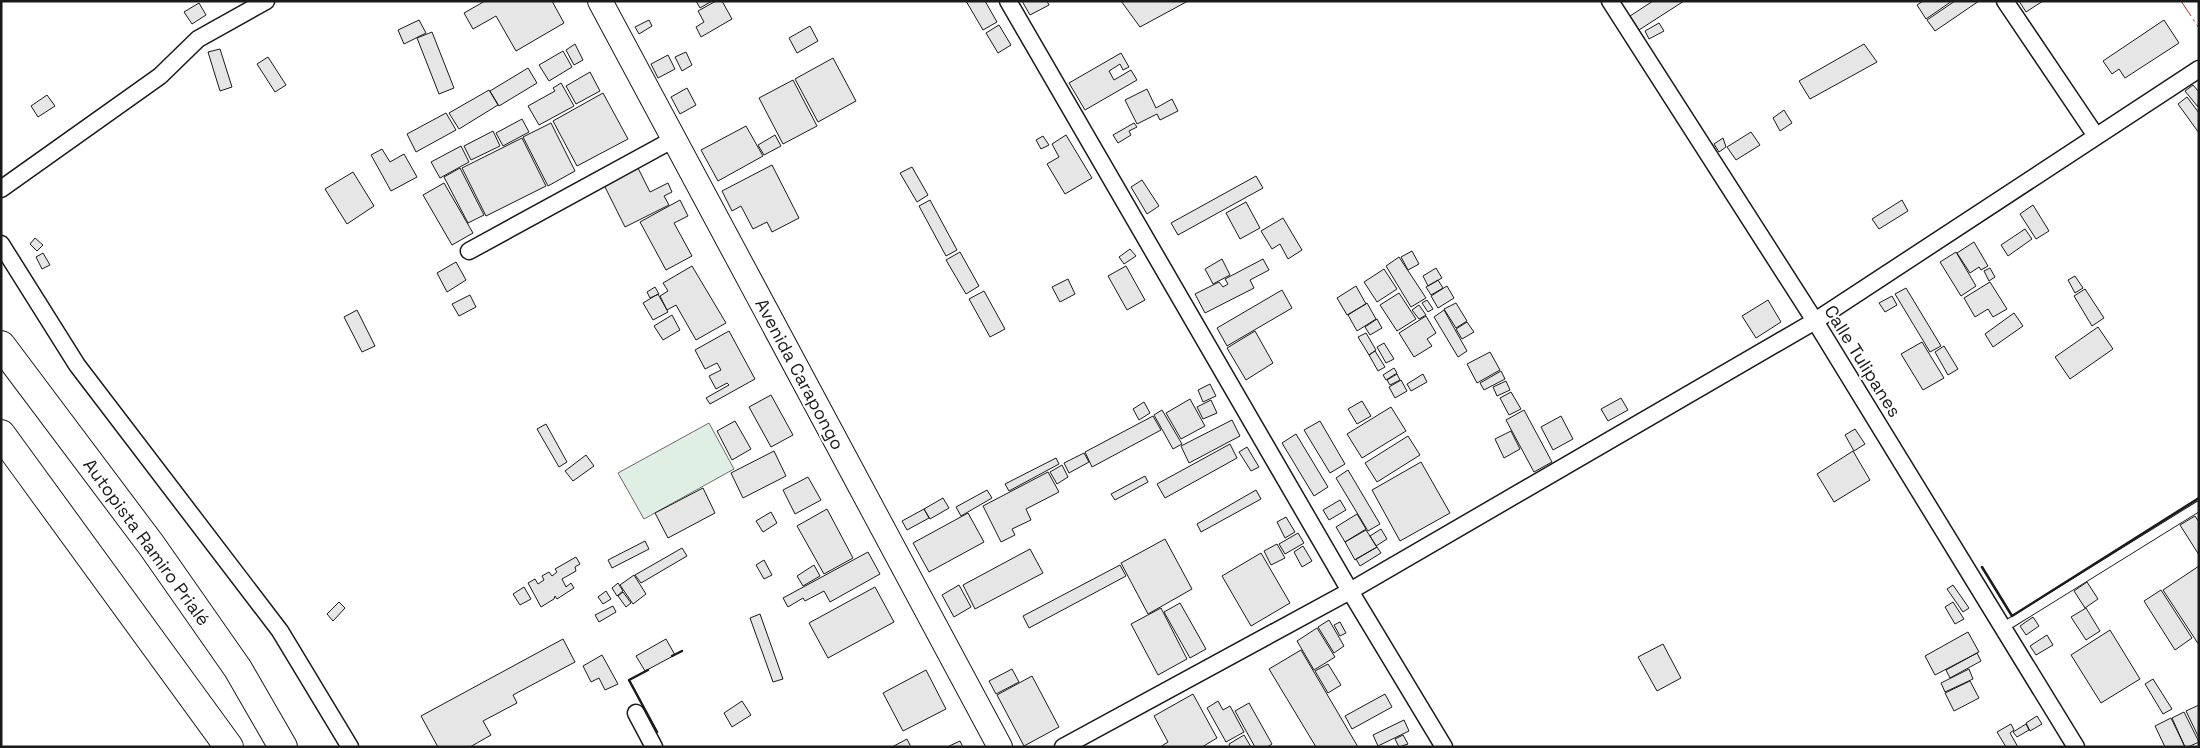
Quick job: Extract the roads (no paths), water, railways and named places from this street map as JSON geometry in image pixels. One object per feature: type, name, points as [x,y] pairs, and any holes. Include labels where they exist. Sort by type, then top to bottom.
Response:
[{"type":"highway","name":"Autopista Ramiro Prialé","points":[[1,345],[152,546],[238,669],[283,747]]},
{"type":"highway","points":[[1,434],[229,747]]},
{"type":"street","points":[[1,189],[160,76],[198,40],[266,1]]},
{"type":"street","name":"Avenida Carapongo","points":[[600,1],[1000,747]]},
{"type":"street","points":[[1008,1],[1350,591],[1444,747]]},
{"type":"street","name":"Calle Tulipanes","points":[[1610,1],[1815,321],[2076,747]]},
{"type":"street","points":[[2005,1],[2096,136]]},
{"type":"street","points":[[1063,747],[1350,591],[1815,321],[2199,69]]},
{"type":"street","points":[[469,251],[674,139]]},
{"type":"street","points":[[1,244],[77,365],[280,631],[350,747]]},
{"type":"street","points":[[636,713],[654,747]]},
{"type":"lane","points":[[2004,627],[2199,506]]}]
